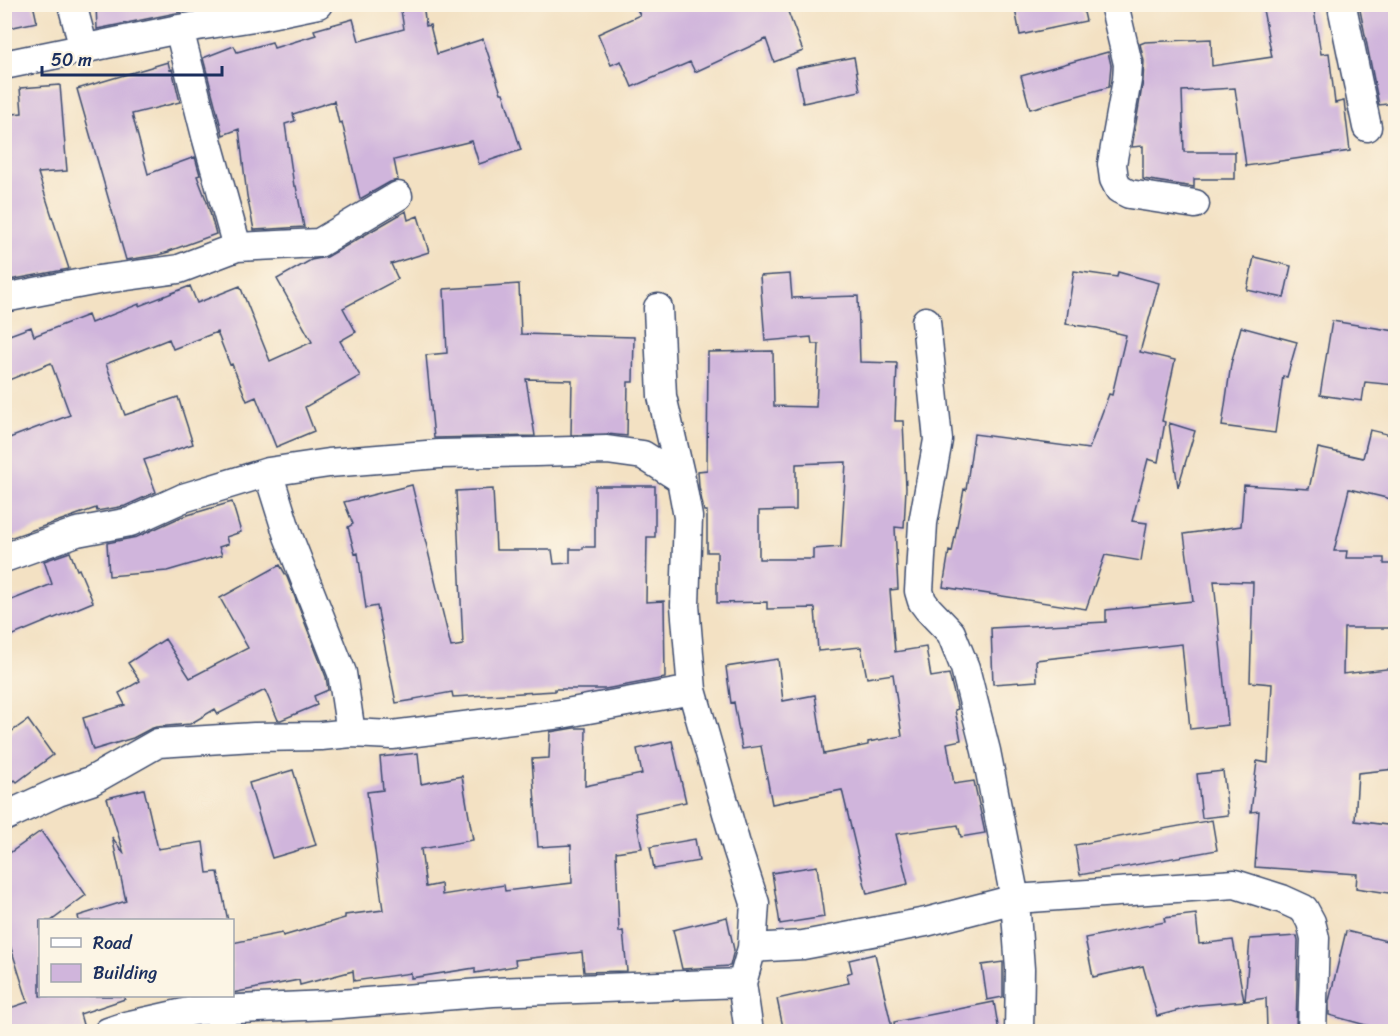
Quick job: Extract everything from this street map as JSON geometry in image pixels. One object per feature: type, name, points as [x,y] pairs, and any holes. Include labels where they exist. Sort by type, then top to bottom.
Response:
[{"type":"street","points":[[72,4],[84,49]]},
{"type":"street","points":[[4,65],[179,29],[318,4]]},
{"type":"street","points":[[1114,4],[1128,63],[1112,164],[1114,179],[1119,189],[1129,194],[1196,204]]},
{"type":"street","points":[[1344,4],[1343,11],[1368,127]]},
{"type":"street","points":[[179,29],[237,247]]},
{"type":"street","points":[[4,298],[98,280],[179,269],[237,247],[319,243],[398,196]]},
{"type":"street","points":[[658,308],[662,396],[688,517],[685,605],[692,690],[755,903],[752,948],[742,983],[749,1032]]},
{"type":"street","points":[[926,321],[938,440],[923,523],[919,591],[928,609],[951,633],[965,668],[986,751],[1015,899],[1020,969],[1019,1032]]},
{"type":"street","points":[[4,558],[77,532],[130,522],[183,498],[268,472],[329,463],[439,454],[607,450],[643,455],[681,479]]},
{"type":"street","points":[[268,472],[288,536],[342,673],[351,733]]},
{"type":"street","points":[[4,818],[58,792],[91,780],[158,743],[351,733],[392,735],[561,714],[692,690]]},
{"type":"street","points":[[752,948],[803,945],[926,922],[1015,899],[1235,884],[1282,899],[1304,909],[1311,922],[1315,938],[1312,1032]]},
{"type":"street","points":[[108,1032],[193,1011],[328,1005],[494,992],[742,983]]},
{"type":"building","points":[[4,4],[33,4],[37,22],[4,29]]},
{"type":"building","points":[[96,4],[185,4],[186,11],[97,29]]},
{"type":"building","points":[[400,4],[423,4],[426,26],[430,25],[437,54],[483,39],[521,150],[479,164],[472,141],[394,160],[398,180],[360,199],[342,122],[339,123],[334,101],[293,114],[295,121],[285,124],[294,186],[296,186],[304,227],[254,230],[247,196],[239,129],[223,135],[203,58],[234,46],[237,52],[272,42],[274,48],[316,35],[314,30],[353,19],[359,41],[404,29]]},
{"type":"building","points":[[634,4],[785,4],[803,51],[774,62],[766,39],[695,72],[690,62],[632,87],[621,61],[611,65],[598,34],[640,15]]},
{"type":"building","points":[[1014,4],[1082,4],[1086,21],[1020,35]]},
{"type":"building","points":[[1262,4],[1313,4],[1321,54],[1329,53],[1335,103],[1344,101],[1350,151],[1246,166],[1235,88],[1182,91],[1184,152],[1235,152],[1235,179],[1194,179],[1194,187],[1143,179],[1143,146],[1132,147],[1143,81],[1144,61],[1140,44],[1211,39],[1212,66],[1272,57]]},
{"type":"building","points":[[1360,4],[1395,4],[1395,103],[1379,105]]},
{"type":"building","points":[[1108,52],[1111,65],[1109,87],[1030,109],[1021,76]]},
{"type":"building","points":[[854,57],[860,91],[803,103],[796,68]]},
{"type":"building","points":[[168,62],[170,70],[172,69],[180,102],[132,114],[148,174],[195,157],[200,175],[197,176],[216,234],[169,252],[126,260],[77,89]]},
{"type":"building","points":[[60,85],[67,171],[38,173],[69,269],[4,281],[4,115],[22,113],[20,88]]},
{"type":"building","points":[[406,211],[408,220],[418,216],[429,252],[391,264],[398,279],[343,308],[356,332],[340,341],[360,376],[305,407],[314,431],[276,447],[256,397],[247,401],[217,332],[173,349],[169,339],[106,364],[125,415],[178,397],[193,444],[144,460],[156,492],[125,506],[97,511],[96,508],[4,540],[4,440],[70,415],[51,363],[4,382],[4,337],[31,327],[34,336],[88,315],[91,323],[190,286],[197,303],[240,286],[270,361],[312,342],[277,279],[311,260],[327,257]]},
{"type":"building","points":[[1254,257],[1291,266],[1284,298],[1247,290]]},
{"type":"building","points":[[1074,271],[1117,277],[1118,272],[1159,283],[1140,352],[1175,360],[1162,421],[1165,422],[1158,462],[1148,459],[1132,521],[1147,523],[1141,561],[1105,555],[1086,609],[943,587],[949,551],[952,552],[964,489],[966,490],[974,434],[1089,449],[1109,394],[1112,395],[1126,335],[1066,324]]},
{"type":"building","points":[[790,274],[792,298],[858,296],[860,362],[897,363],[895,421],[903,421],[906,488],[904,528],[895,527],[898,589],[890,590],[895,652],[926,647],[931,677],[949,674],[958,709],[955,710],[961,740],[947,743],[954,784],[974,781],[985,833],[961,837],[958,825],[896,834],[908,884],[867,894],[842,790],[772,804],[761,746],[742,749],[734,702],[731,703],[726,667],[778,659],[783,701],[815,695],[824,754],[902,736],[893,674],[867,678],[861,647],[818,651],[815,608],[767,609],[767,602],[717,603],[717,552],[707,552],[707,511],[704,511],[698,471],[707,470],[708,352],[773,351],[774,406],[816,407],[819,344],[812,344],[811,337],[765,341],[760,276]],"holes":[[[846,462],[841,547],[813,549],[813,559],[759,559],[759,511],[796,510],[796,464]]]},
{"type":"building","points":[[519,284],[521,334],[634,337],[633,382],[628,382],[627,436],[571,435],[572,380],[526,379],[535,436],[434,438],[426,355],[447,353],[444,289]]},
{"type":"building","points":[[1332,321],[1395,331],[1395,385],[1365,382],[1362,401],[1320,395]]},
{"type":"building","points":[[1241,327],[1297,342],[1287,377],[1283,376],[1275,433],[1222,426],[1231,364]]},
{"type":"building","points":[[1169,423],[1195,431],[1178,487]]},
{"type":"building","points":[[1370,430],[1395,436],[1395,500],[1349,489],[1334,551],[1347,551],[1346,558],[1384,558],[1384,564],[1392,564],[1392,628],[1344,628],[1343,674],[1395,668],[1395,769],[1358,773],[1355,821],[1395,826],[1395,894],[1356,888],[1357,874],[1255,867],[1259,811],[1251,812],[1257,761],[1268,763],[1272,684],[1250,682],[1253,582],[1214,581],[1228,725],[1190,729],[1182,644],[1036,660],[1037,681],[993,684],[991,628],[1106,622],[1106,610],[1193,601],[1184,534],[1241,526],[1244,485],[1309,489],[1318,448],[1363,458]]},
{"type":"building","points":[[412,485],[451,647],[463,645],[456,491],[493,489],[496,550],[552,550],[554,564],[570,563],[570,549],[595,547],[595,486],[655,486],[655,537],[647,537],[646,602],[664,601],[665,678],[605,689],[555,689],[555,691],[453,697],[452,692],[396,703],[377,606],[366,608],[358,553],[355,554],[348,527],[353,524],[344,502]]},
{"type":"building","points":[[232,502],[241,532],[226,537],[228,544],[219,547],[222,555],[167,571],[109,576],[107,543],[137,537],[181,517]]},
{"type":"building","points":[[70,552],[93,602],[4,639],[4,603],[52,584],[44,561]]},
{"type":"building","points":[[280,565],[287,577],[326,677],[328,690],[314,696],[317,705],[278,720],[265,690],[218,714],[215,709],[190,724],[156,727],[133,738],[93,750],[83,718],[125,705],[119,693],[140,681],[128,663],[165,639],[190,678],[248,648],[220,598]]},
{"type":"building","points":[[28,720],[53,755],[4,789],[4,737]]},
{"type":"building","points":[[586,728],[585,786],[642,774],[637,749],[672,741],[686,802],[635,813],[642,848],[616,852],[619,932],[623,931],[627,971],[584,972],[582,952],[515,960],[516,966],[475,973],[475,968],[411,978],[411,973],[354,981],[353,971],[300,985],[299,980],[234,993],[234,943],[282,933],[283,936],[345,918],[345,915],[383,910],[367,792],[383,790],[380,757],[418,753],[421,784],[462,776],[473,840],[421,849],[426,887],[441,884],[442,895],[504,885],[505,891],[572,883],[571,845],[538,847],[532,759],[549,758],[550,732]]},
{"type":"building","points":[[293,770],[316,845],[272,858],[249,783]]},
{"type":"building","points":[[1223,771],[1228,815],[1202,818],[1197,774]]},
{"type":"building","points":[[144,789],[158,849],[203,842],[207,873],[218,872],[228,919],[79,919],[78,916],[126,901],[112,837],[124,854],[107,798]]},
{"type":"building","points":[[1212,820],[1217,850],[1080,875],[1075,845]]},
{"type":"building","points":[[41,831],[86,895],[54,919],[39,919],[39,997],[124,997],[125,999],[80,1014],[85,1032],[4,1032],[4,1010],[28,1002],[4,926],[4,857]]},
{"type":"building","points":[[695,839],[699,861],[654,869],[650,847]]},
{"type":"building","points":[[817,866],[824,917],[780,924],[772,873]]},
{"type":"building","points":[[1196,914],[1199,944],[1233,940],[1244,1001],[1199,1005],[1157,1016],[1143,966],[1093,977],[1085,938],[1165,922],[1164,918]]},
{"type":"building","points":[[727,917],[734,950],[730,966],[682,969],[673,930]]},
{"type":"building","points":[[1346,931],[1395,943],[1395,1032],[1329,1015],[1329,1001]]},
{"type":"building","points":[[1297,936],[1296,1028],[1267,1029],[1266,998],[1245,1001],[1250,939]]},
{"type":"building","points":[[875,954],[893,1032],[784,1032],[777,999],[849,983],[847,974],[852,972],[849,960]]},
{"type":"building","points":[[1003,962],[1003,997],[987,1000],[982,965]]},
{"type":"building","points":[[994,1002],[999,1032],[895,1032],[894,1022]]}]
